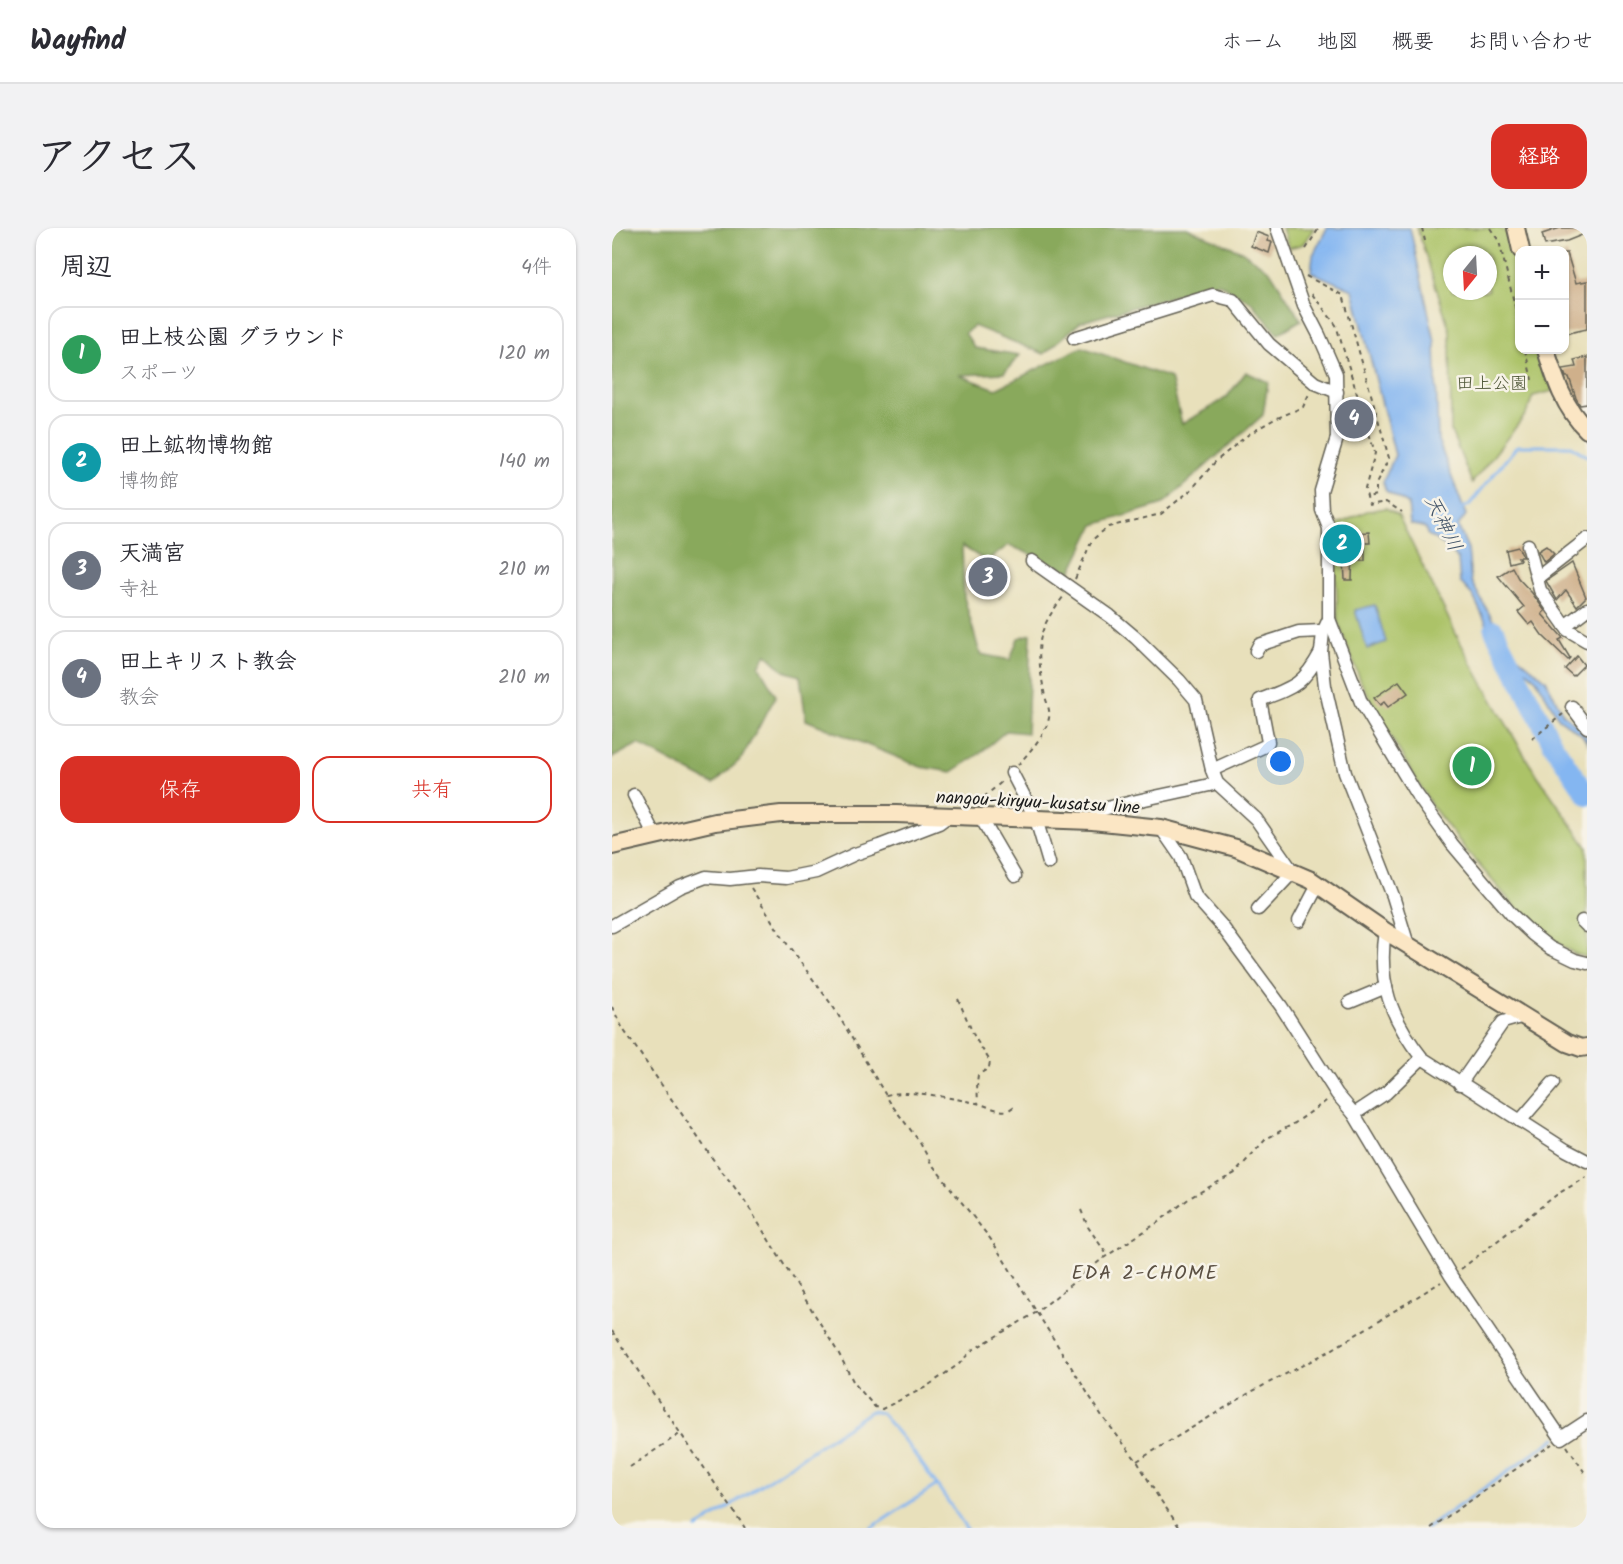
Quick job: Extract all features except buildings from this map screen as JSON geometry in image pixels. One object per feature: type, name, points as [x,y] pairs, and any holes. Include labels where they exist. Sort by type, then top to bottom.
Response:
[{"type":"main road","points":[[1516,228],[1520,246]]},
{"type":"main road","points":[[1547,354],[1567,405],[1587,430]]},
{"type":"main road","name":"nangou-kiryuu-kusatsu line","points":[[612,846],[715,822],[781,814],[896,814],[1095,821],[1161,828],[1236,848],[1293,872],[1318,885],[1385,931],[1567,1043],[1581,1048],[1587,1047]]},
{"type":"street","points":[[1277,228],[1304,306],[1336,374],[1337,438],[1321,491],[1322,510],[1329,528],[1329,619],[1361,702],[1415,792],[1452,844],[1512,915],[1550,948],[1587,963]]},
{"type":"street","points":[[1074,338],[1213,295],[1233,300],[1269,344],[1315,383],[1337,392]]},
{"type":"street","points":[[1537,578],[1587,539]]},
{"type":"street","points":[[1528,546],[1540,590],[1568,630],[1587,641]]},
{"type":"street","points":[[1032,561],[1110,616],[1136,638],[1196,700],[1217,783],[1256,819],[1293,872],[1258,909]]},
{"type":"street","points":[[1565,626],[1587,609]]},
{"type":"street","points":[[1329,619],[1323,631],[1321,652],[1325,686],[1345,773],[1393,896],[1408,945]]},
{"type":"street","points":[[1256,651],[1260,645],[1299,632],[1323,631]]},
{"type":"street","points":[[1212,770],[1265,746],[1268,742],[1260,700],[1291,688],[1310,672],[1321,652]]},
{"type":"street","points":[[1572,707],[1587,727]]},
{"type":"street","points":[[1012,773],[1036,819],[1049,863]]},
{"type":"street","points":[[1095,821],[1100,810],[1217,783]]},
{"type":"street","points":[[634,795],[655,836]]},
{"type":"street","points":[[612,926],[680,887],[706,877],[786,878],[816,872],[855,854],[954,817]]},
{"type":"street","points":[[981,818],[1015,876]]},
{"type":"street","points":[[1161,828],[1181,857],[1195,896],[1221,925],[1281,1006],[1336,1094],[1354,1114],[1451,1276],[1561,1438],[1587,1421]]},
{"type":"street","points":[[1299,921],[1318,885]]},
{"type":"street","points":[[1385,931],[1383,964],[1389,1004],[1408,1040],[1422,1058],[1460,1084],[1587,1161]]},
{"type":"street","points":[[1350,1002],[1386,987]]},
{"type":"street","points":[[1460,1084],[1503,1022],[1524,1016]]},
{"type":"street","points":[[1354,1114],[1386,1093],[1422,1058]]},
{"type":"street","points":[[1520,1121],[1552,1083]]},
{"type":"path","points":[[1306,249],[1318,228]]},
{"type":"path","points":[[1422,228],[1425,241]]},
{"type":"path","points":[[1490,228],[1499,242],[1515,307]]},
{"type":"path","points":[[1300,274],[1343,295],[1389,458],[1376,484],[1376,495],[1367,497]]},
{"type":"path","points":[[1310,292],[1336,325],[1375,453],[1365,489],[1369,506],[1386,502],[1402,512]]},
{"type":"path","points":[[1526,354],[1532,380]]},
{"type":"path","points":[[954,817],[1012,773],[1044,730],[1050,716],[1039,660],[1041,633],[1048,615],[1070,589],[1092,540],[1108,526],[1161,514],[1191,490],[1216,461],[1249,434],[1303,407],[1315,383]]},
{"type":"path","points":[[1532,739],[1572,707]]},
{"type":"path","points":[[743,877],[785,941],[834,1008],[886,1095],[920,1141],[931,1163],[992,1241],[1102,1416],[1137,1461],[1180,1528]]},
{"type":"path","points":[[958,999],[975,1038],[990,1061],[990,1068],[978,1075],[976,1082],[978,1103]]},
{"type":"path","points":[[612,1007],[623,1029],[717,1165],[743,1198],[839,1354],[854,1383],[874,1407],[882,1409],[926,1387],[959,1364],[970,1351],[1037,1312],[1108,1256],[1191,1197],[1235,1173],[1266,1139],[1295,1124],[1336,1094]]},
{"type":"path","points":[[886,1095],[898,1092],[978,1103],[1000,1110],[1009,1110],[1017,1105]]},
{"type":"path","points":[[1137,1461],[1251,1392],[1328,1352],[1451,1276],[1559,1193],[1587,1177]]},
{"type":"path","points":[[1081,1210],[1088,1227],[1108,1256]]},
{"type":"path","points":[[612,1330],[745,1528]]},
{"type":"path","points":[[630,1467],[681,1433]]},
{"type":"path","points":[[1431,1528],[1561,1438],[1587,1476]]},
{"type":"green space","points":[[612,228],[1187,228],[1241,251],[1270,271],[1301,320],[1278,334],[1251,302],[1219,283],[1081,322],[1044,354],[974,326],[965,333],[975,348],[1020,355],[1004,373],[959,375],[996,389],[1082,347],[1171,378],[1182,424],[1226,398],[1246,372],[1268,382],[1263,415],[1163,504],[1094,525],[1071,572],[1009,545],[986,561],[962,546],[964,597],[980,654],[1010,660],[1018,638],[1031,634],[1027,733],[1006,731],[979,754],[952,772],[921,767],[806,720],[800,676],[784,671],[766,654],[759,666],[776,696],[741,759],[713,784],[638,744],[612,758]]},
{"type":"green space","points":[[1282,228],[1314,228],[1303,244],[1289,248]]},
{"type":"green space","name":"田上公園","points":[[1417,228],[1499,228],[1507,232],[1515,260],[1515,354],[1542,354],[1553,391],[1533,396],[1526,414],[1472,483],[1451,431],[1450,331]]},
{"type":"green space","points":[[1386,508],[1398,515],[1458,638],[1529,763],[1587,847],[1587,957],[1575,954],[1540,933],[1467,851],[1432,806],[1361,682],[1338,622],[1334,526],[1367,511]]},
{"type":"water","points":[[1327,228],[1410,228],[1435,342],[1438,440],[1466,515],[1458,526],[1468,549],[1471,581],[1509,649],[1546,680],[1563,714],[1579,727],[1587,737],[1587,743],[1582,735],[1559,719],[1536,679],[1503,651],[1491,633],[1473,596],[1460,582],[1458,559],[1446,546],[1427,534],[1426,528],[1410,524],[1408,504],[1386,491],[1383,482],[1395,455],[1353,290],[1311,272],[1313,255]]},
{"type":"water","points":[[1375,605],[1386,642],[1367,649],[1355,610]]},
{"type":"waterway","points":[[1461,509],[1469,505],[1517,446],[1571,446],[1587,456]]},
{"type":"waterway","name":"天神川","points":[[1494,630],[1552,743],[1587,795]]},
{"type":"waterway","points":[[697,1528],[871,1411],[881,1413],[908,1445],[966,1528]]},
{"type":"waterway","points":[[1427,1528],[1556,1438]]},
{"type":"waterway","points":[[871,1528],[937,1485]]},
{"type":"place","name":"田上キリスト教会","points":[[1354,419]]},
{"type":"place","name":"田上鉱物博物館","points":[[1342,544]]},
{"type":"place","name":"天満宮","points":[[988,577]]},
{"type":"place","name":"田上枝公園 グラウンド","points":[[1472,766]]},
{"type":"district","name":"EDA 2-CHOME","points":[[1145,1272]]}]
